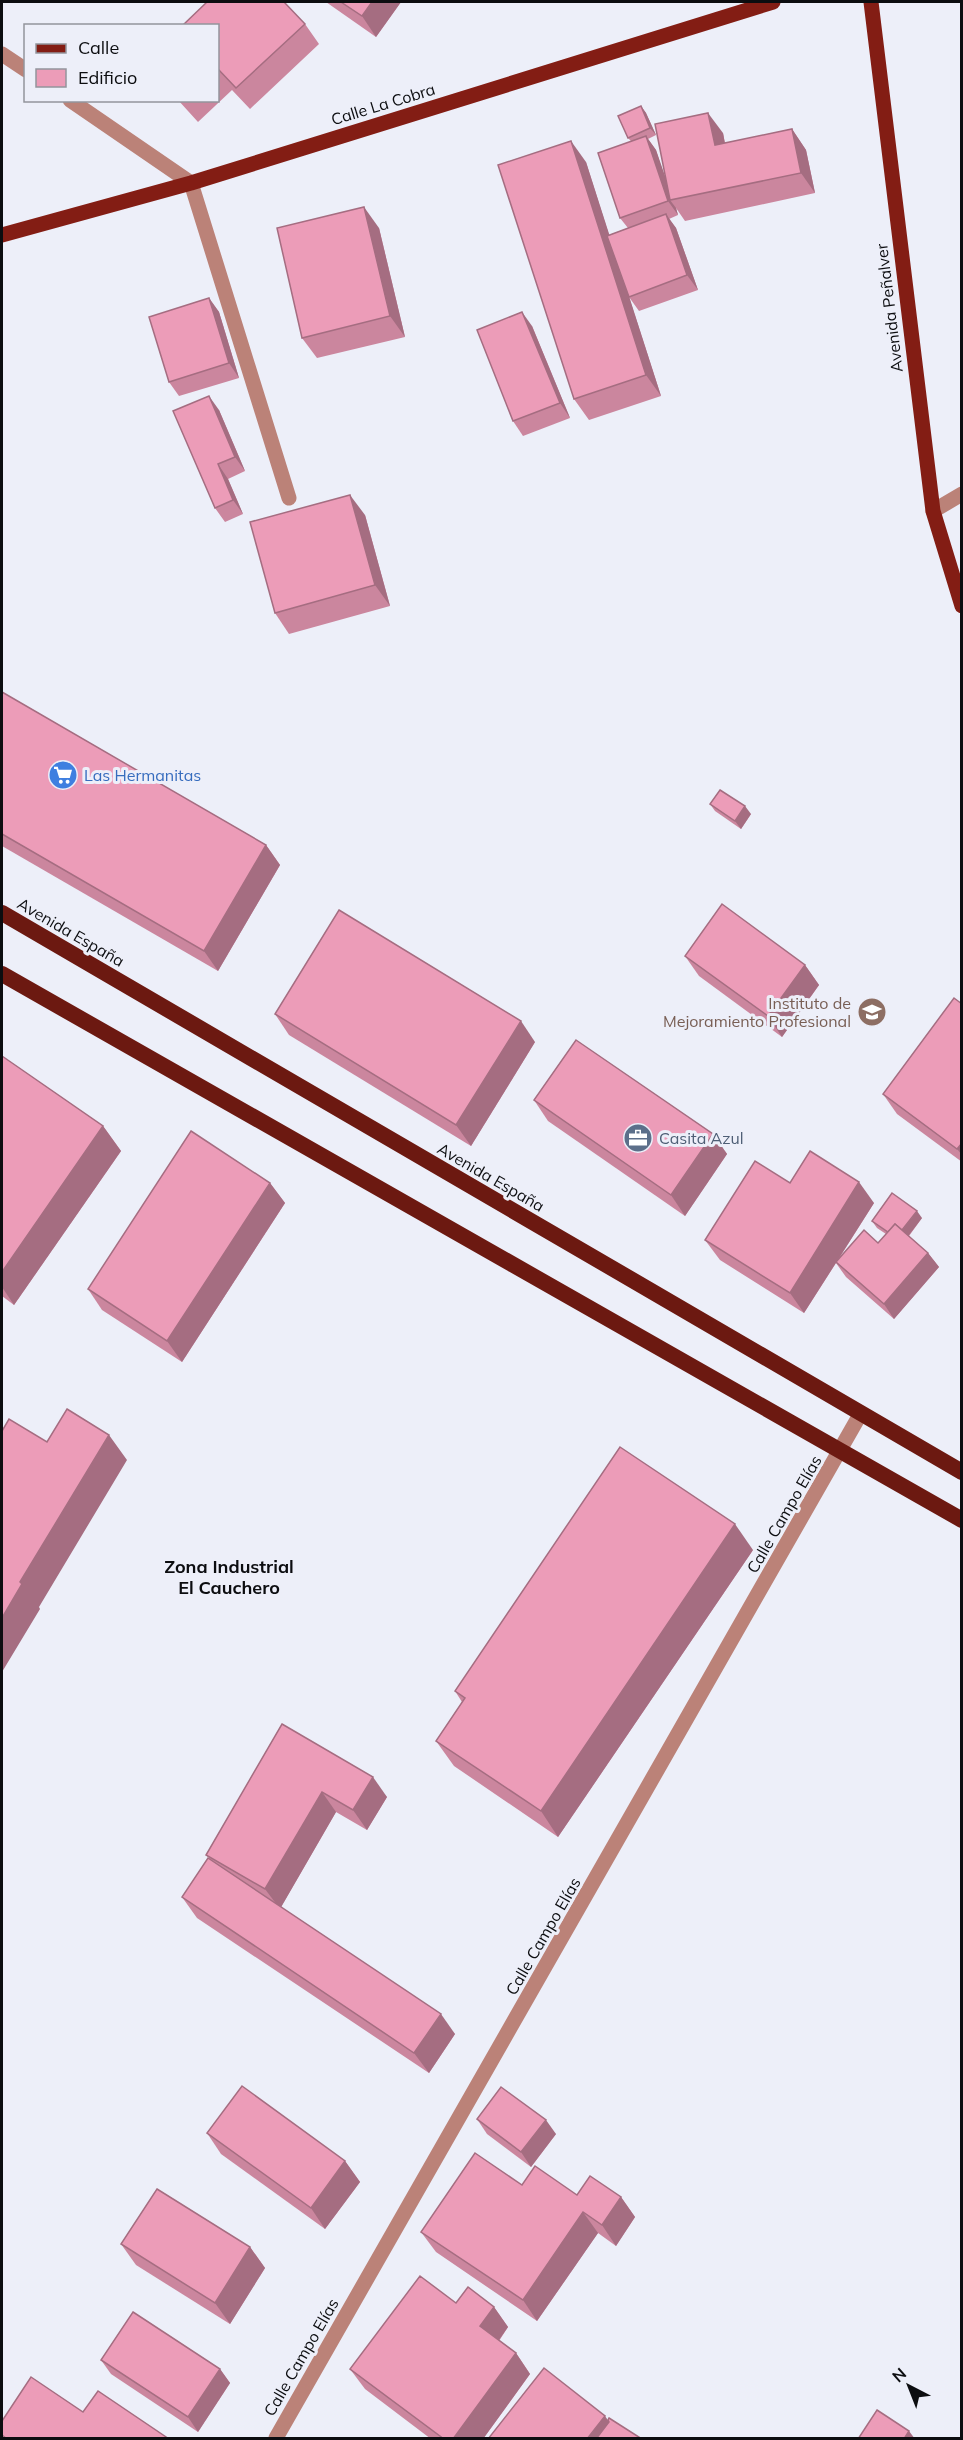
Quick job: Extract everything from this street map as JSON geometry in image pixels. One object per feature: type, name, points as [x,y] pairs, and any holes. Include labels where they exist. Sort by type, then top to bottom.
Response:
[{"type":"highway","name":"Avenida España","points":[[2,913],[962,1472]]},
{"type":"highway","points":[[2,974],[962,1520]]},
{"type":"main road","name":"Calle La Cobra","points":[[2,235],[191,183],[772,2]]},
{"type":"main road","name":"Avenida Peñalver","points":[[871,2],[933,511],[962,606]]},
{"type":"street","points":[[2,54],[24,69]]},
{"type":"street","points":[[73,102],[191,183],[289,498]]},
{"type":"street","points":[[933,511],[962,494]]},
{"type":"street","name":"Calle Campo Elías","points":[[276,2439],[842,1450],[861,1413]]},
{"type":"building","points":[[207,2],[284,2],[305,24],[236,88],[219,70],[219,24],[184,24]]},
{"type":"building","points":[[341,2],[372,2],[362,16]]},
{"type":"building","points":[[641,106],[650,128],[628,138],[618,116]]},
{"type":"building","points":[[708,113],[715,145],[792,129],[801,173],[670,200],[655,124]]},
{"type":"building","points":[[646,136],[668,201],[620,218],[598,153]]},
{"type":"building","points":[[571,141],[646,375],[574,399],[498,165]]},
{"type":"building","points":[[364,207],[390,316],[302,338],[277,228]]},
{"type":"building","points":[[666,214],[687,275],[629,297],[607,236]]},
{"type":"building","points":[[209,298],[229,363],[169,382],[149,317]]},
{"type":"building","points":[[522,312],[560,403],[513,421],[477,330]]},
{"type":"building","points":[[209,396],[235,457],[218,464],[233,500],[215,508],[173,411]]},
{"type":"building","points":[[350,495],[375,585],[275,613],[250,522]]},
{"type":"building","name":"Las Hermanitas","points":[[2,692],[266,845],[204,951],[2,834]]},
{"type":"building","points":[[720,790],[745,806],[735,821],[710,804]]},
{"type":"building","points":[[722,904],[805,965],[768,1016],[685,956]]},
{"type":"building","points":[[339,910],[521,1021],[456,1125],[275,1014]]},
{"type":"building","points":[[954,998],[962,1004],[962,1143],[957,1149],[883,1094]]},
{"type":"building","name":"Casita Azul","points":[[576,1040],[713,1134],[671,1195],[534,1100]]},
{"type":"building","points":[[2,1056],[103,1126],[2,1272]]},
{"type":"building","points":[[191,1131],[270,1183],[167,1341],[88,1289]]},
{"type":"building","points":[[810,1151],[859,1182],[790,1293],[705,1240],[755,1161],[790,1183]]},
{"type":"building","points":[[892,1193],[917,1211],[902,1230],[895,1224],[888,1232],[872,1221]]},
{"type":"building","points":[[895,1224],[928,1253],[884,1304],[836,1262],[864,1230],[878,1243]]},
{"type":"building","points":[[67,1409],[109,1435],[20,1582],[22,1584],[2,1618],[2,1431],[9,1419],[47,1442]]},
{"type":"building","points":[[620,1447],[735,1524],[541,1811],[436,1741],[465,1698],[455,1691]]},
{"type":"building","points":[[282,1724],[373,1777],[353,1810],[322,1792],[265,1889],[206,1855]]},
{"type":"building","points":[[208,1858],[441,2014],[414,2053],[182,1897]]},
{"type":"building","points":[[242,2086],[345,2161],[311,2208],[207,2133]]},
{"type":"building","points":[[501,2087],[546,2120],[521,2152],[477,2119]]},
{"type":"building","points":[[475,2153],[522,2185],[535,2166],[577,2195],[590,2176],[621,2197],[602,2225],[583,2212],[523,2300],[421,2232]]},
{"type":"building","points":[[157,2189],[250,2247],[215,2303],[121,2244]]},
{"type":"building","points":[[420,2276],[456,2303],[468,2287],[494,2307],[480,2326],[516,2353],[453,2439],[444,2439],[350,2369]]},
{"type":"building","points":[[133,2312],[220,2369],[188,2417],[101,2360]]},
{"type":"building","points":[[544,2368],[605,2416],[587,2439],[488,2439]]},
{"type":"building","points":[[31,2377],[83,2412],[98,2391],[169,2439],[7,2439],[2,2435],[2,2421]]},
{"type":"building","points":[[877,2410],[909,2431],[904,2439],[858,2439]]},
{"type":"building","points":[[609,2418],[642,2439],[596,2439],[609,2422]]},
{"type":"place","name":"Las Hermanitas","points":[[63,775]]},
{"type":"place","name":"Instituto de Mejoramiento Profesional","points":[[872,1012]]},
{"type":"place","name":"Casita Azul","points":[[638,1138]]},
{"type":"district","name":"Zona Industrial El Cauchero","points":[[229,1577]]}]
